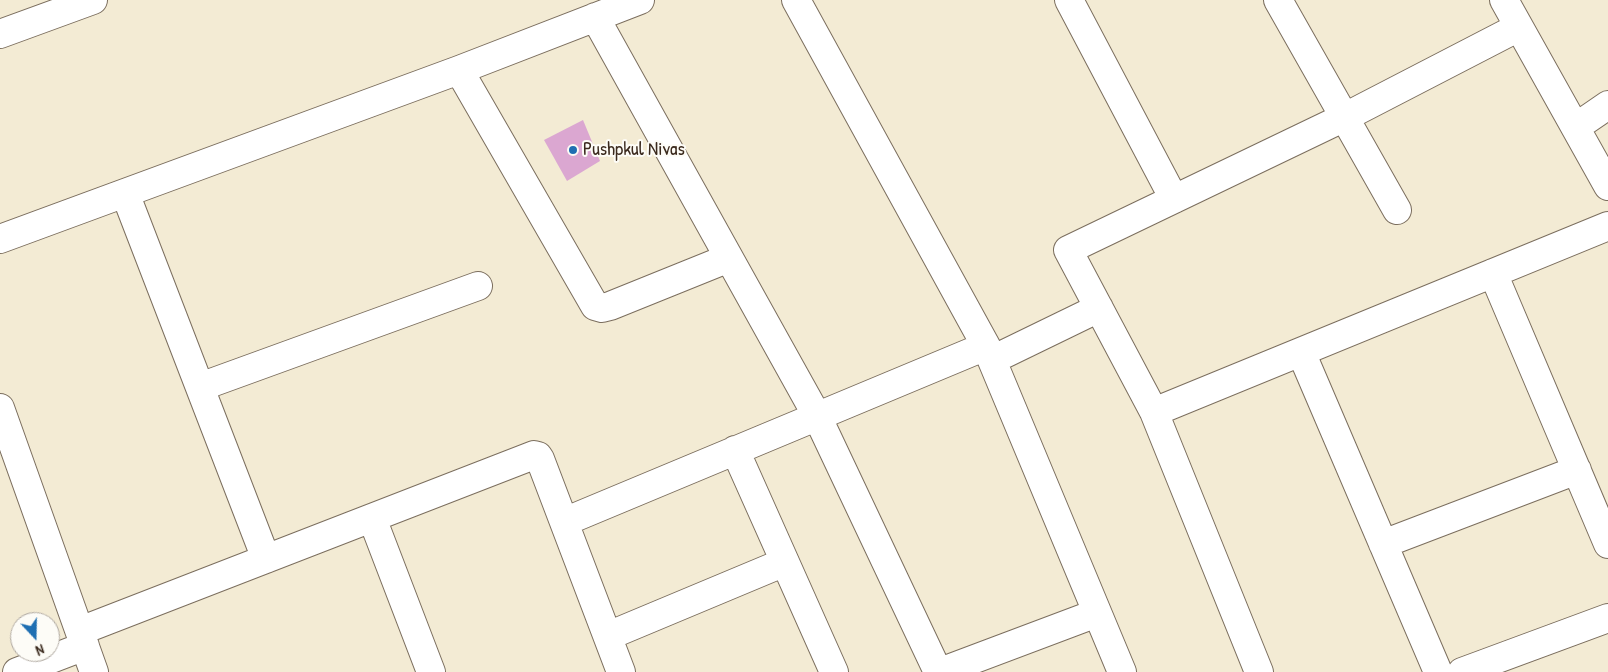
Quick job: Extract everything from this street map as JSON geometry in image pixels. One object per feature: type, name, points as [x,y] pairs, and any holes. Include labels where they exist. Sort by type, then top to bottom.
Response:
[{"type":"street","points":[[0,239],[459,70],[640,0]]},
{"type":"street","points":[[796,0],[989,353],[1122,672]]},
{"type":"street","points":[[1069,0],[1174,199]]},
{"type":"street","points":[[1278,0],[1397,210]]},
{"type":"street","points":[[1504,0],[1608,186]]},
{"type":"street","points":[[0,34],[80,2]]},
{"type":"street","points":[[595,18],[817,416],[939,672],[1097,613]]},
{"type":"street","points":[[1250,669],[1154,412],[1068,250],[1345,117],[1519,27]]},
{"type":"street","points":[[459,70],[595,306],[602,308],[610,306],[730,258]]},
{"type":"street","points":[[1576,127],[1608,106]]},
{"type":"street","points":[[125,193],[266,559]]},
{"type":"street","points":[[1154,412],[1608,226]]},
{"type":"street","points":[[1493,273],[1608,544]]},
{"type":"street","points":[[200,387],[478,286]]},
{"type":"street","points":[[564,522],[817,416],[989,353],[1099,308]]},
{"type":"street","points":[[1301,352],[1438,672]]},
{"type":"street","points":[[0,408],[7,451],[94,672]]},
{"type":"street","points":[[735,450],[834,672]]},
{"type":"street","points":[[17,672],[82,638],[266,559],[534,455],[540,459],[621,672]]},
{"type":"street","points":[[1383,544],[1577,470]]},
{"type":"street","points":[[372,518],[431,672]]},
{"type":"street","points":[[608,636],[785,562]]},
{"type":"street","points":[[1462,672],[1608,618]]},
{"type":"building","name":"Pushpkul Nivas","points":[[583,120],[600,161],[567,181],[544,140]]},
{"type":"place","name":"Pushpkul Nivas","points":[[573,150]]}]
